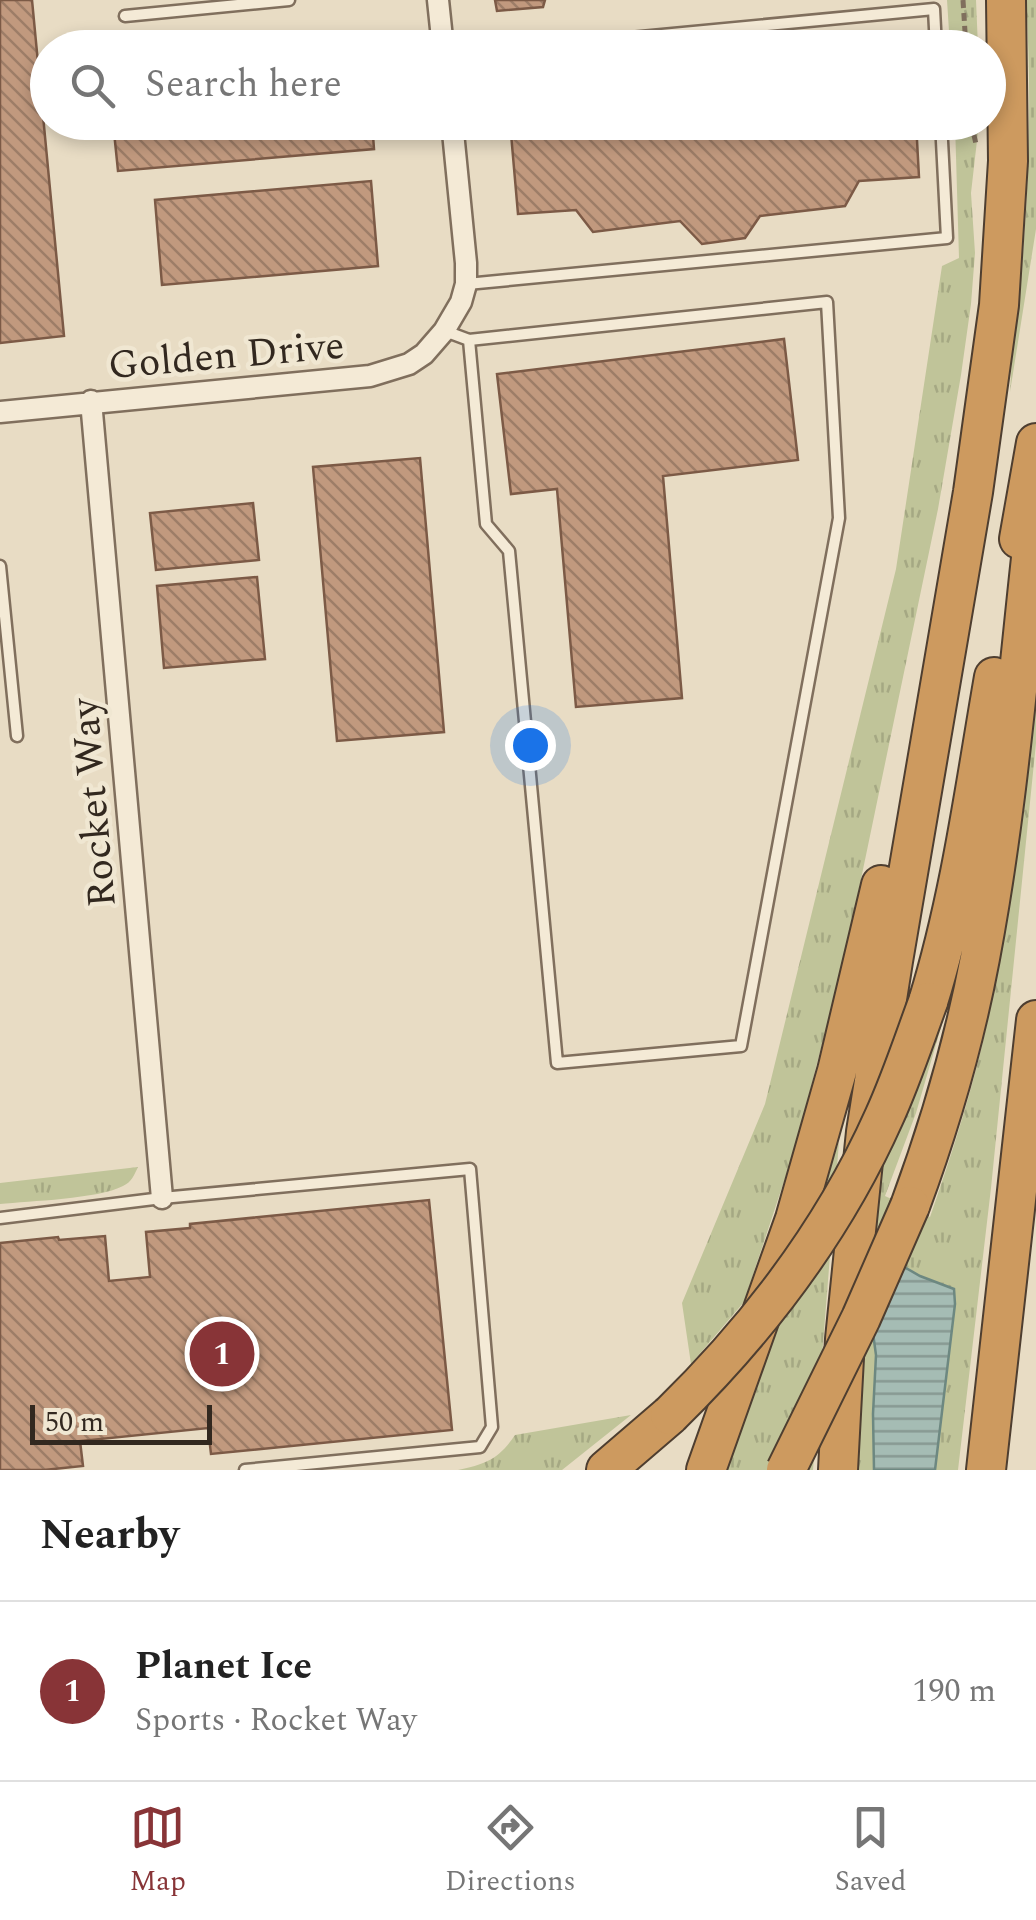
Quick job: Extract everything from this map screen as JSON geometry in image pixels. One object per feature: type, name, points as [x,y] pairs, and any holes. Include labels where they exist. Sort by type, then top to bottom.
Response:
[{"type":"highway","points":[[838,1470],[848,1301],[866,1132],[988,399],[999,305],[1009,114],[1006,0]]},
{"type":"highway","points":[[706,1470],[789,1238],[837,1071],[868,949],[988,399]]},
{"type":"highway","points":[[606,1470],[670,1415],[758,1320],[822,1229],[884,1118],[928,1002],[950,925],[1036,443]]},
{"type":"highway","points":[[786,1470],[861,1318],[910,1206],[947,1097],[980,956],[1007,768],[1036,513]]},
{"type":"highway","points":[[986,1470],[1036,1020]]},
{"type":"street","points":[[438,0],[442,30]]},
{"type":"street","points":[[444,331],[466,284],[454,140]]},
{"type":"street","name":"Golden Drive","points":[[0,412],[370,376],[410,364],[444,331]]},
{"type":"street","name":"Rocket Way","points":[[92,402],[162,1198]]},
{"type":"lane","points":[[125,16],[289,0]]},
{"type":"lane","points":[[719,30],[934,10],[935,30]]},
{"type":"lane","points":[[466,284],[948,238],[942,140]]},
{"type":"lane","points":[[444,331],[469,340],[827,302],[839,518],[741,1046],[556,1063],[509,551],[486,524],[469,340]]},
{"type":"lane","points":[[0,566],[16,736]]},
{"type":"lane","points":[[0,1218],[162,1198],[470,1169],[492,1428],[480,1447],[244,1470]]},
{"type":"path","points":[[963,0],[965,30]]},
{"type":"green space","points":[[947,0],[976,0],[977,30],[949,30]]},
{"type":"green space","points":[[1026,0],[1036,0],[1036,229],[1010,392],[1028,179]]},
{"type":"green space","points":[[956,140],[977,140],[971,193],[975,253],[961,375],[938,509],[845,956],[795,1148],[744,1302],[691,1364],[682,1303],[765,1104],[896,569],[942,266],[959,258]]},
{"type":"green space","points":[[1036,687],[1036,743],[958,1470],[935,1470],[954,1289],[899,1264],[870,1311],[876,1355],[874,1470],[856,1470],[874,1214],[906,992],[946,1010],[916,1113],[885,1196],[930,1217],[964,1112],[991,1004]]},
{"type":"green space","points":[[839,1142],[813,1470],[721,1470]]},
{"type":"green space","points":[[138,1167],[129,1182],[112,1190],[81,1197],[0,1204],[0,1183]]},
{"type":"green space","points":[[631,1415],[562,1470],[458,1470],[491,1459],[515,1435]]},
{"type":"water","points":[[899,1264],[954,1289],[935,1470],[874,1470],[876,1355],[870,1311]]},
{"type":"building","points":[[0,0],[32,0],[35,30],[30,30],[30,140],[45,140],[64,336],[0,343]]},
{"type":"building","points":[[495,0],[545,0],[543,7],[497,11]]},
{"type":"building","points":[[115,140],[373,140],[374,149],[118,171]]},
{"type":"building","points":[[512,140],[917,140],[919,177],[859,181],[845,206],[760,216],[745,238],[702,244],[680,221],[593,232],[576,210],[518,214]]},
{"type":"building","points":[[371,181],[378,266],[162,285],[155,200]]},
{"type":"building","points":[[784,339],[798,460],[663,476],[682,698],[576,707],[557,489],[511,494],[497,374]]},
{"type":"building","points":[[420,458],[444,732],[337,741],[313,467]]},
{"type":"building","points":[[253,503],[259,560],[156,570],[150,513]]},
{"type":"building","points":[[257,577],[265,659],[164,668],[157,586]]},
{"type":"building","points":[[429,1200],[452,1430],[211,1454],[208,1428],[80,1441],[83,1466],[0,1470],[0,1243],[105,1236],[109,1281],[150,1277],[146,1232],[190,1228],[190,1224]]},
{"type":"place","name":"Planet Ice","points":[[222,1354]]}]
